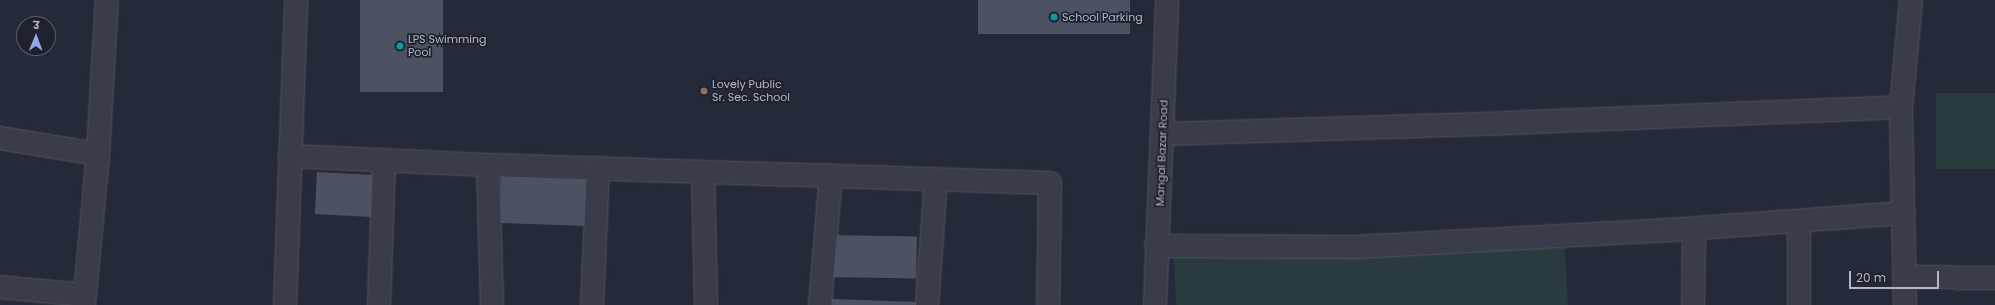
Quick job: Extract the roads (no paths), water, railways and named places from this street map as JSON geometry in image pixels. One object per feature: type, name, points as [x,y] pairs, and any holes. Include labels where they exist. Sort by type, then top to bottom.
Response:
[{"type":"street","points":[[0,287],[85,300],[98,154],[107,0]]},
{"type":"street","points":[[285,305],[296,0]]},
{"type":"street","name":"Mangal Bazar Road","points":[[1155,305],[1156,246],[1163,134],[1167,0]]},
{"type":"street","points":[[1905,305],[1900,107],[1911,0]]},
{"type":"street","points":[[1163,134],[1585,120],[1900,107]]},
{"type":"street","points":[[0,138],[98,154]]},
{"type":"street","points":[[290,156],[488,165],[1050,183],[1048,305]]},
{"type":"street","points":[[378,305],[384,160]]},
{"type":"street","points":[[488,165],[492,305]]},
{"type":"street","points":[[592,305],[598,168]]},
{"type":"street","points":[[703,172],[706,305]]},
{"type":"street","points":[[820,305],[831,175]]},
{"type":"street","points":[[927,305],[936,179]]},
{"type":"street","points":[[1156,246],[1356,247],[1694,229],[1903,212]]},
{"type":"street","points":[[1798,305],[1799,221]]},
{"type":"street","points":[[1693,305],[1694,229]]},
{"type":"street","points":[[1905,278],[1995,278]]},
{"type":"place","name":"School Parking","points":[[1054,17]]},
{"type":"place","name":"LPS Swimming Pool","points":[[400,46]]},
{"type":"place","name":"Lovely Public Sr. Sec. School","points":[[704,91]]}]
